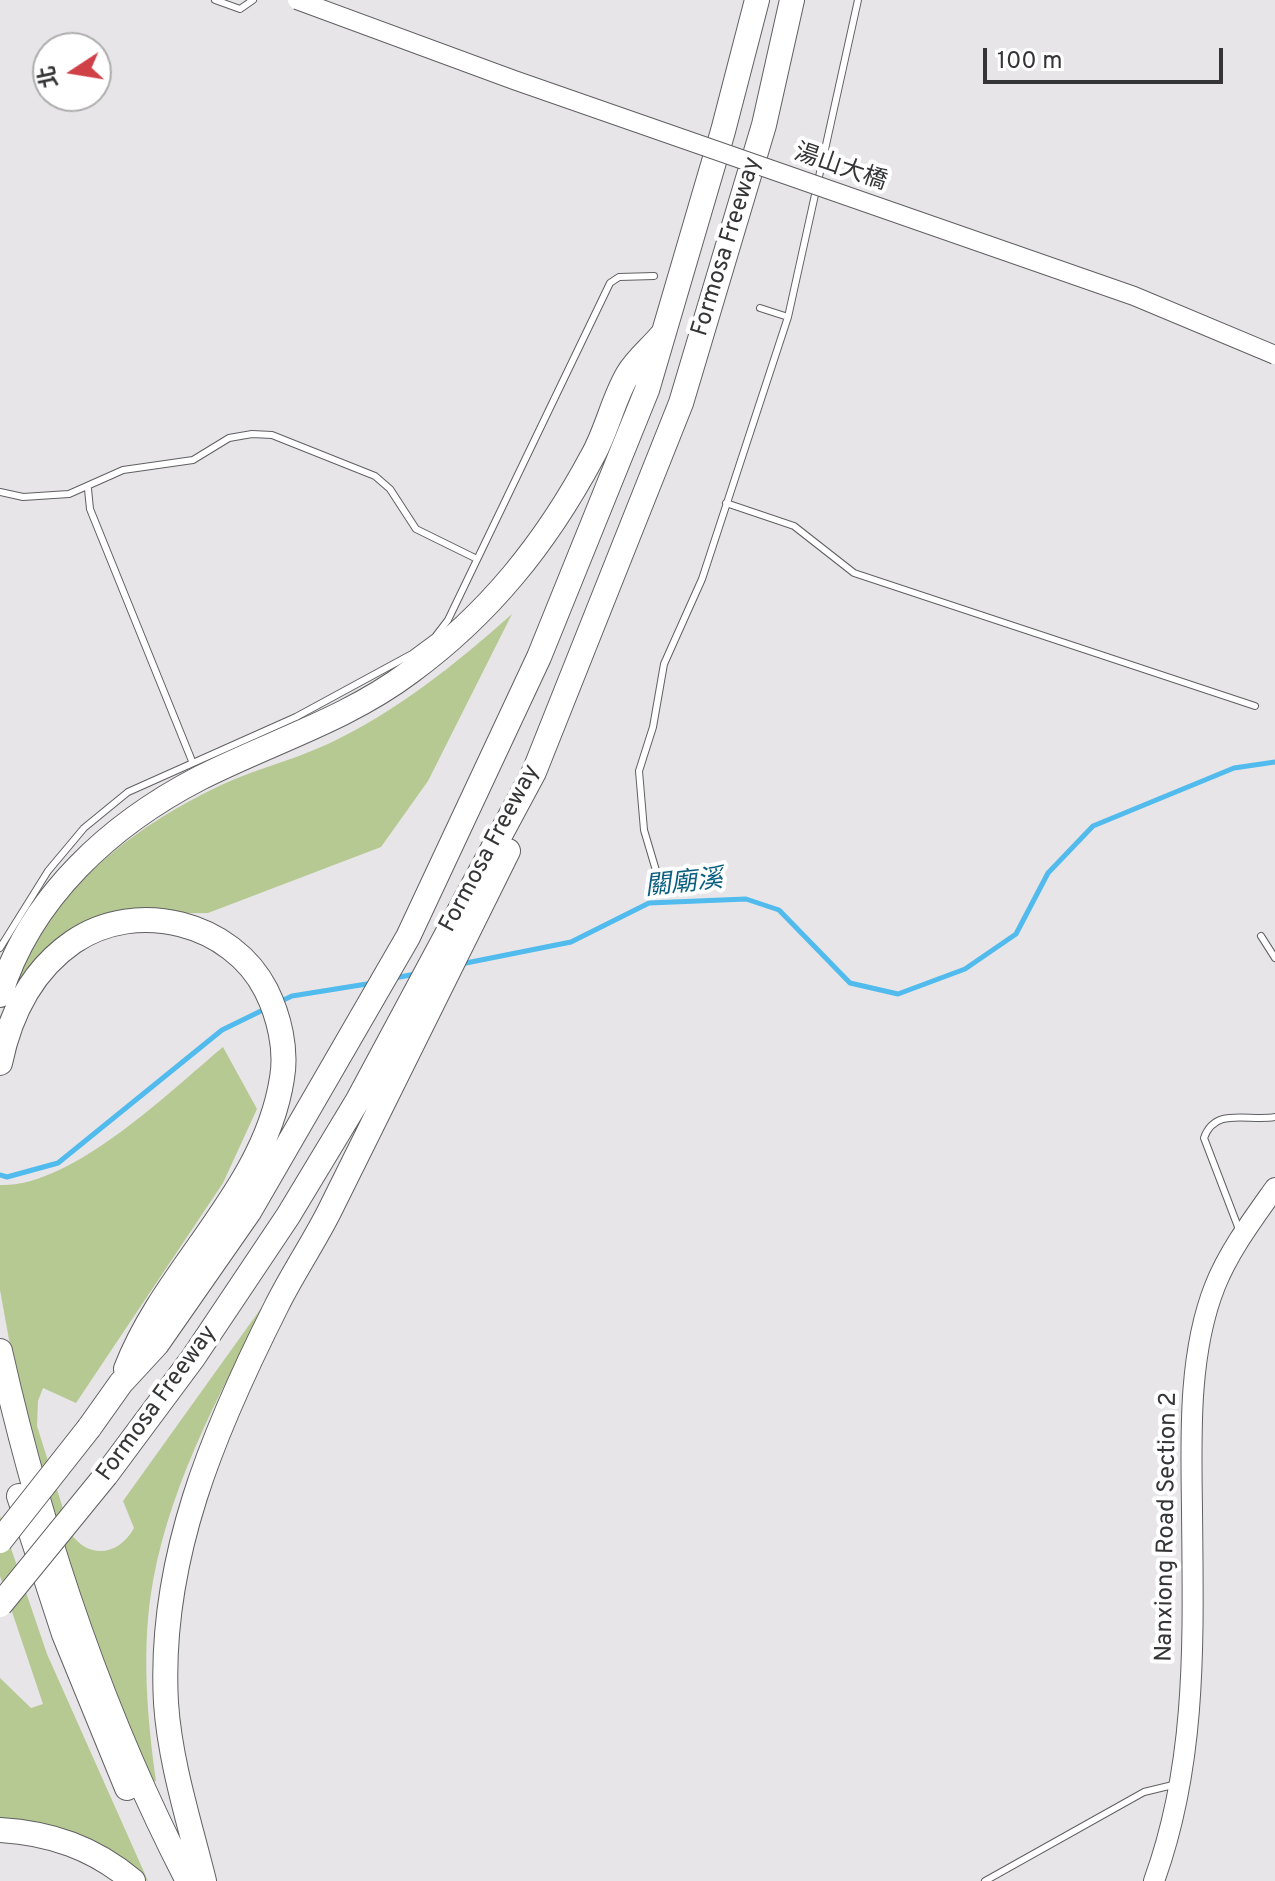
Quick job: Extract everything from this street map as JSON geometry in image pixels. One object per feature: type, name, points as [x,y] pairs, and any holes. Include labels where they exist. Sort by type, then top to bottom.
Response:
[{"type":"highway","name":"Formosa Freeway","points":[[0,1541],[121,1383],[157,1344],[249,1212],[408,937],[539,657],[588,543],[667,329],[757,0]]},
{"type":"highway","name":"Formosa Freeway","points":[[0,1605],[106,1475],[193,1358],[288,1216],[369,1104],[501,848],[681,403],[764,125],[792,0]]},
{"type":"highway","points":[[0,995],[8,970],[64,881],[92,851],[126,824],[199,779],[309,732],[371,699],[474,621],[551,529],[602,439],[628,373],[667,329]]},
{"type":"highway","points":[[0,1063],[7,1031],[24,992],[74,941],[101,929],[137,921],[166,920],[223,940],[244,957],[274,1005],[282,1037],[283,1075],[265,1136],[243,1178],[139,1336],[121,1383]]},
{"type":"highway","points":[[204,1881],[180,1785],[166,1704],[174,1583],[188,1514],[207,1454],[369,1104]]},
{"type":"highway","points":[[0,1351],[24,1455],[69,1597],[115,1719],[188,1881]]},
{"type":"highway","points":[[0,1424],[32,1543],[64,1634],[95,1716],[171,1881]]},
{"type":"highway","points":[[0,1830],[58,1838],[93,1852],[133,1881]]},
{"type":"main road","name":"Nanxiong Road Section 2","points":[[1154,1881],[1181,1784],[1192,1694],[1195,1397],[1202,1333],[1215,1287],[1241,1235],[1275,1188]]},
{"type":"street","name":"湯山大橋","points":[[297,0],[514,80],[1134,296],[1275,355]]},
{"type":"lane","points":[[215,0],[240,9],[253,0]]},
{"type":"lane","points":[[663,894],[644,830],[639,771],[653,727],[664,664],[702,579],[788,317],[858,0]]},
{"type":"lane","points":[[0,948],[48,871],[84,828],[128,792],[296,717],[412,654],[435,637],[448,620],[610,283],[619,277],[654,276]]},
{"type":"lane","points":[[760,308],[788,317]]},
{"type":"lane","points":[[0,492],[23,497],[69,494],[88,489],[123,470],[193,460],[229,438],[272,435],[375,476],[390,489],[416,529],[477,559]]},
{"type":"lane","points":[[88,489],[90,509],[192,761]]},
{"type":"lane","points":[[726,503],[794,526],[854,573],[1255,706]]},
{"type":"lane","points":[[1261,936],[1275,958]]},
{"type":"lane","points":[[1241,1235],[1204,1138],[1208,1126],[1217,1118],[1275,1117]]},
{"type":"lane","points":[[985,1881],[1144,1792],[1181,1784]]},
{"type":"green space","points":[[512,614],[428,781],[381,847],[208,913],[137,914],[39,959],[12,989],[45,926],[67,897],[118,848],[147,827],[209,791],[328,744],[378,717],[447,669]]},
{"type":"green space","points":[[223,1047],[257,1109],[223,1183],[76,1403],[43,1388],[38,1401],[37,1426],[71,1534],[95,1551],[112,1549],[134,1528],[123,1501],[277,1286],[203,1429],[173,1504],[162,1542],[147,1631],[148,1707],[156,1781],[149,1783],[120,1717],[30,1455],[0,1290],[0,1185],[28,1182],[88,1155],[147,1111]]},
{"type":"green space","points":[[0,1516],[47,1654],[148,1881],[0,1821],[0,1678],[31,1708],[43,1704],[0,1576]]},
{"type":"waterway","name":"關廟溪","points":[[461,964],[571,942],[649,903],[746,899],[779,910],[850,983],[898,994],[965,969],[1016,934],[1048,873],[1093,826],[1234,768],[1275,762]]},
{"type":"waterway","name":"關廟溪","points":[[394,978],[416,974]]},
{"type":"waterway","name":"關廟溪","points":[[277,1003],[292,996],[373,983]]},
{"type":"waterway","name":"關廟溪","points":[[0,1175],[7,1177],[58,1163],[222,1030],[265,1009]]}]
